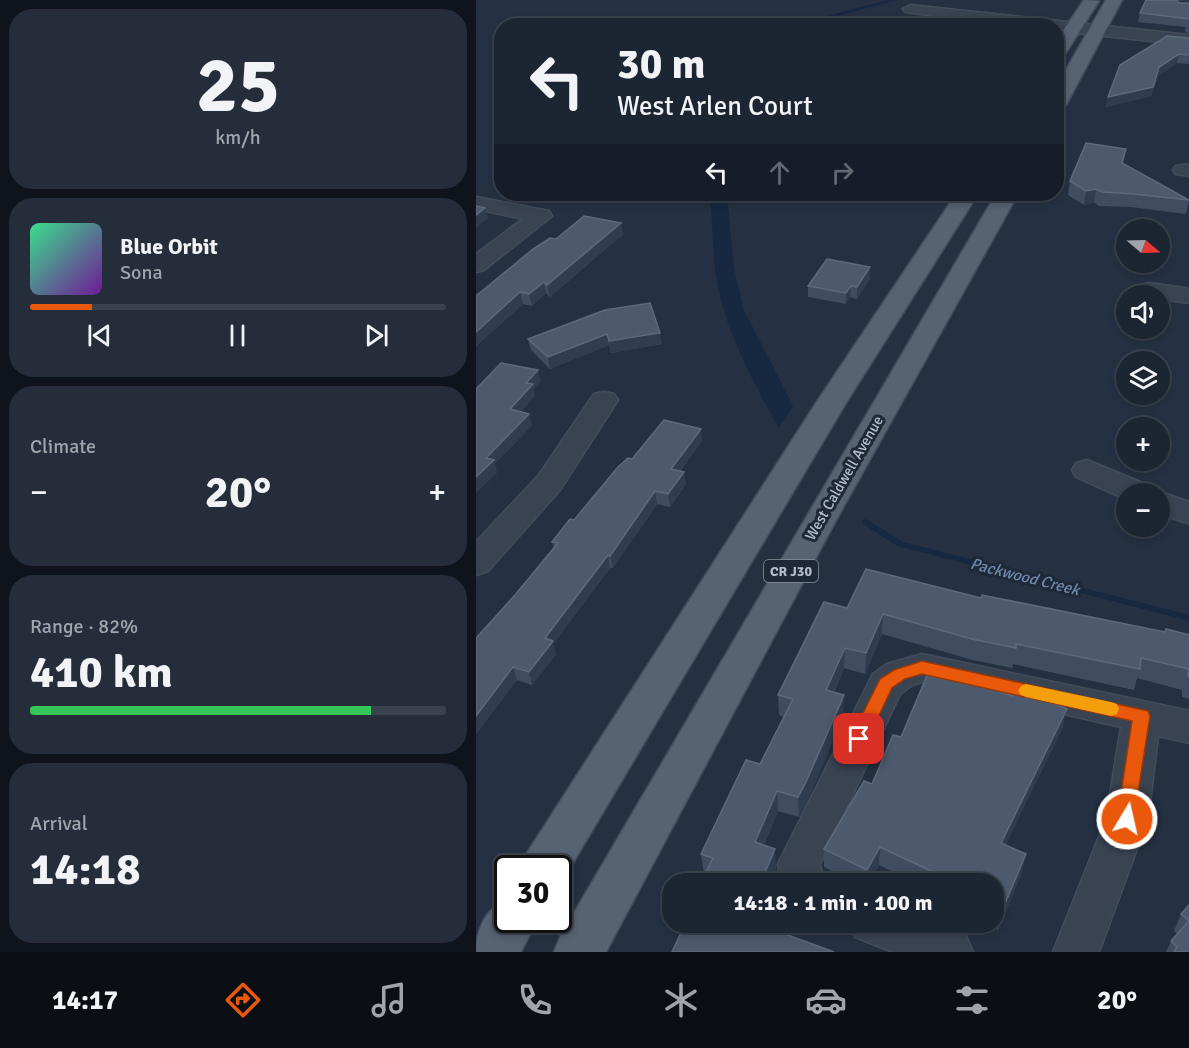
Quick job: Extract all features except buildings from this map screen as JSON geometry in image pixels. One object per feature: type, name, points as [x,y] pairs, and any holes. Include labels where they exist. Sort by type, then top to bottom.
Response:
[{"type":"main road","points":[[1064,44],[1091,0]]},
{"type":"main road","points":[[1064,91],[1114,0]]},
{"type":"main road","points":[[553,855],[831,403],[962,201]]},
{"type":"main road","name":"West Caldwell Avenue","points":[[579,952],[988,211]]},
{"type":"main road","points":[[493,952],[505,933]]},
{"type":"street","points":[[910,9],[987,18]]},
{"type":"street","points":[[1064,27],[1190,40]]},
{"type":"street","points":[[476,203],[541,216],[476,265]]},
{"type":"street","points":[[1170,293],[1190,296]]},
{"type":"street","points":[[476,563],[549,483],[604,400]]},
{"type":"street","points":[[1087,470],[1116,483]]},
{"type":"street","points":[[1170,506],[1190,514]]},
{"type":"street","points":[[800,873],[798,864],[886,684],[900,674],[922,668],[1190,727]]},
{"type":"street","points":[[1076,952],[1127,819],[1142,716]]},
{"type":"street","points":[[900,933],[950,952]]},
{"type":"water","points":[[897,0],[830,18],[820,18],[884,1]]},
{"type":"water","points":[[710,201],[729,201],[734,268],[743,308],[793,406],[779,428],[752,378],[723,307],[715,265]]},
{"type":"waterway","name":"Packwood Creek","points":[[866,522],[900,544],[1190,618]]},
{"type":"slow traffic","points":[[1026,691],[1111,709]]},
{"type":"route","points":[[859,739],[886,684],[900,674],[922,668],[1142,716],[1127,819]]}]
